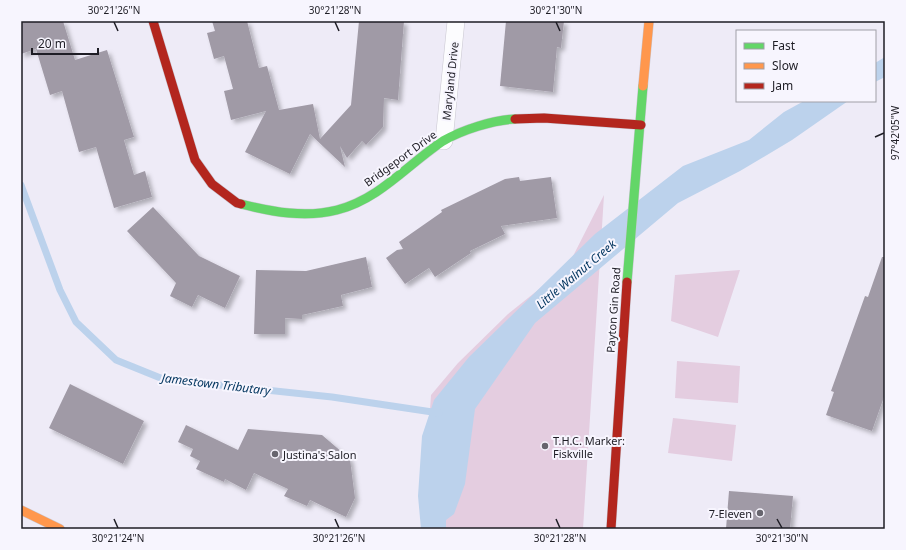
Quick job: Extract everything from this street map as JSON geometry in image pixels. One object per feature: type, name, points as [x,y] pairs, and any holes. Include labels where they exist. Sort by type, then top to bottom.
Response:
[{"type":"street","name":"Bridgeport Drive","points":[[153,21],[195,160],[212,184],[236,203],[274,212],[314,214],[338,210],[355,204],[386,186],[444,141],[481,125],[512,119],[544,118],[641,125]]},
{"type":"street","name":"Maryland Drive","points":[[444,141],[456,21]]},
{"type":"street","name":"Payton Gin Road","points":[[611,529],[628,264],[649,21]]},
{"type":"street","points":[[21,510],[60,529]]},
{"type":"shaded area","points":[[604,195],[583,529],[422,529],[431,395],[458,363],[508,314],[568,266]]},
{"type":"shaded area","points":[[740,270],[718,337],[671,321],[675,275]]},
{"type":"shaded area","points":[[677,361],[740,366],[738,403],[675,398]]},
{"type":"shaded area","points":[[673,418],[736,425],[732,461],[668,453]]},
{"type":"water","points":[[885,57],[885,77],[876,82],[876,62]]},
{"type":"water","name":"Little Walnut Creek","points":[[802,102],[847,102],[792,140],[740,171],[678,203],[535,323],[475,409],[465,484],[454,514],[446,520],[446,529],[421,529],[418,496],[422,436],[434,400],[469,357],[595,234],[683,166],[749,140],[784,112]]},
{"type":"building","points":[[21,21],[63,21],[75,60],[107,50],[134,137],[124,140],[134,175],[145,171],[152,197],[114,208],[96,147],[79,152],[62,91],[50,95],[36,49],[21,54]]},
{"type":"building","points":[[212,21],[247,21],[259,68],[267,66],[279,110],[313,104],[320,139],[351,105],[359,21],[404,21],[398,100],[384,98],[383,127],[366,145],[362,141],[347,158],[340,146],[345,167],[310,134],[290,174],[245,152],[266,111],[231,120],[224,91],[233,89],[224,56],[214,59],[207,33],[215,31]]},
{"type":"building","points":[[506,21],[564,21],[561,48],[557,47],[553,92],[500,86]]},
{"type":"building","points":[[519,177],[520,181],[551,177],[557,218],[501,226],[505,234],[470,251],[471,253],[435,277],[429,268],[405,284],[386,258],[397,250],[403,249],[399,242],[442,212],[441,210],[505,179]]},
{"type":"building","points":[[153,207],[199,256],[240,276],[225,308],[198,295],[192,307],[170,296],[176,283],[127,231]]},
{"type":"building","points":[[366,257],[372,287],[341,295],[343,306],[302,315],[302,319],[285,318],[285,334],[254,334],[256,270],[306,271]]},
{"type":"building","points":[[882,257],[885,257],[885,394],[872,431],[826,415],[834,392],[831,391],[865,296],[868,297]]},
{"type":"building","points":[[70,384],[144,421],[123,464],[49,428]]},
{"type":"building","points":[[186,425],[238,450],[248,429],[322,435],[350,459],[355,498],[346,517],[310,500],[307,506],[284,496],[288,489],[254,473],[246,490],[225,479],[224,482],[196,469],[200,461],[190,456],[193,449],[178,442]]},
{"type":"building","name":"7-Eleven","points":[[729,491],[793,496],[790,529],[726,529]]},
{"type":"waterway","name":"Jamestown Tributary","points":[[21,185],[60,290],[76,322],[116,360],[163,379],[332,397],[439,413]]},
{"type":"traffic: fast","points":[[627,282],[643,86]]},
{"type":"traffic: fast","points":[[241,204],[277,212],[301,214],[313,214],[337,210],[367,198],[443,141],[468,129],[515,119]]},
{"type":"traffic: slow","points":[[643,86],[649,21]]},
{"type":"traffic: slow","points":[[21,510],[60,529]]},
{"type":"traffic: jam","points":[[153,21],[195,160],[212,184],[237,203],[241,204]]},
{"type":"traffic: jam","points":[[515,119],[544,118],[641,125]]},
{"type":"traffic: jam","points":[[611,529],[627,282]]},
{"type":"place","name":"T.H.C. Marker: Fiskville","points":[[545,446]]},
{"type":"place","name":"Justina's Salon","points":[[275,454]]},
{"type":"place","name":"7-Eleven","points":[[760,513]]}]
